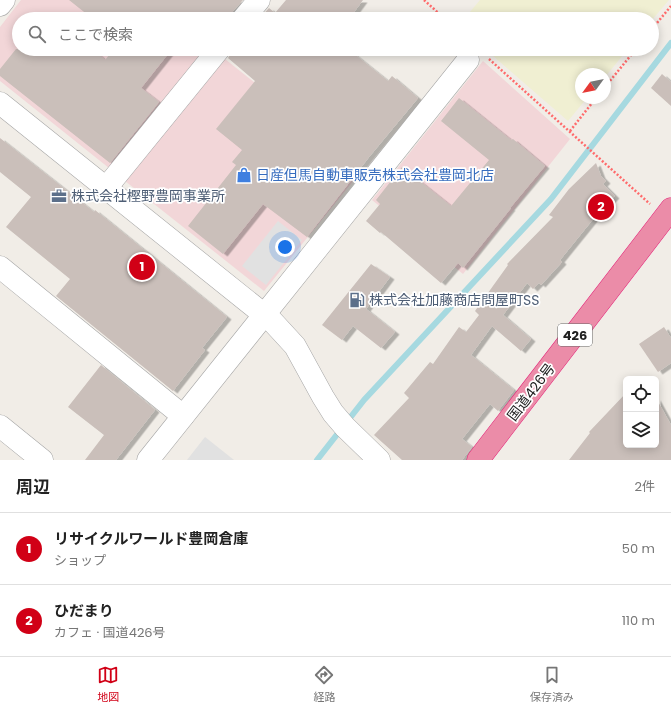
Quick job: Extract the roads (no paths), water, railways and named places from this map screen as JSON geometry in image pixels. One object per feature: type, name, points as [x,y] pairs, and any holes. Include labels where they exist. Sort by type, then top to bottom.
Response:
[{"type":"highway","name":"国道426号","points":[[478,460],[669,218]]},
{"type":"street","points":[[0,5],[4,0]]},
{"type":"street","points":[[249,12],[259,0]]},
{"type":"street","points":[[106,188],[213,56]]},
{"type":"street","points":[[148,460],[264,315],[476,57]]},
{"type":"street","points":[[0,103],[264,315],[284,333],[295,346],[333,413],[345,427],[379,460]]},
{"type":"street","points":[[0,267],[183,416]]},
{"type":"street","points":[[0,426],[42,460]]},
{"type":"waterway","points":[[317,460],[364,400],[551,199],[671,43]]},
{"type":"place","name":"日産但馬自動車販売株式会社豊岡北店","points":[[244,175]]},
{"type":"place","name":"株式会社樫野豊岡事業所","points":[[59,196]]},
{"type":"place","name":"ひだまり","points":[[601,207]]},
{"type":"place","name":"リサイクルワールド豊岡倉庫","points":[[142,267]]},
{"type":"place","name":"株式会社加藤商店問屋町SS","points":[[357,300]]}]
